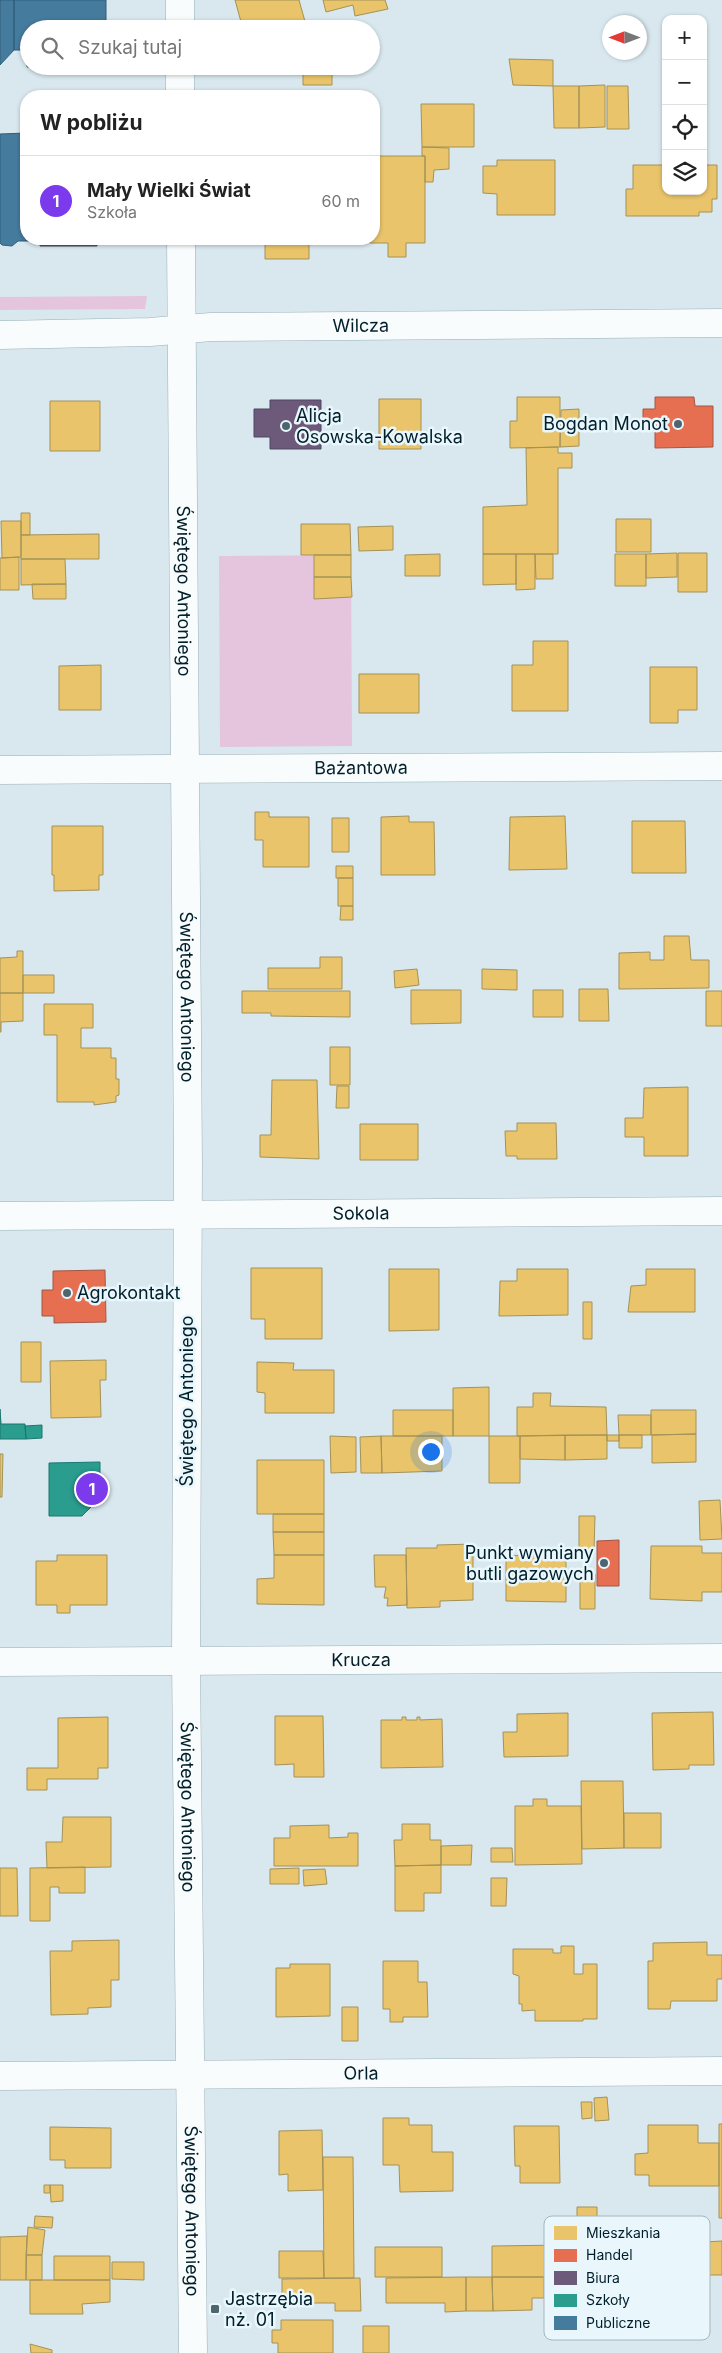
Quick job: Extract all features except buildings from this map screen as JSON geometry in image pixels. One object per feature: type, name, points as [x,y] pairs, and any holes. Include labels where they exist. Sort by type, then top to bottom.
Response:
[{"type":"street","points":[[180,0],[180,20]]},
{"type":"street","points":[[180,75],[180,90]]},
{"type":"street","name":"Świętego Antoniego","points":[[181,245],[188,1215],[186,1660],[193,2353]]},
{"type":"street","name":"Wilcza","points":[[0,335],[181,330],[220,327],[722,323]]},
{"type":"street","name":"Bażantowa","points":[[0,770],[722,766]]},
{"type":"street","name":"Sokola","points":[[0,1216],[722,1211]]},
{"type":"street","name":"Krucza","points":[[0,1662],[722,1658]]},
{"type":"street","name":"Orla","points":[[0,2076],[722,2071]]},
{"type":"shaded area","points":[[147,296],[145,309],[0,310],[0,297]]},
{"type":"shaded area","points":[[351,555],[352,746],[220,747],[219,556]]},
{"type":"place","name":"Bogdan Monot","points":[[678,424]]},
{"type":"place","name":"Alicja Osowska-Kowalska","points":[[286,426]]},
{"type":"place","name":"Agrokontakt","points":[[67,1293]]},
{"type":"place","name":"Mały Wielki Świat","points":[[92,1489]]},
{"type":"place","name":"Punkt wymiany butli gazowych","points":[[604,1563]]},
{"type":"place","name":"Jastrzębia nż. 01","points":[[215,2309]]}]
